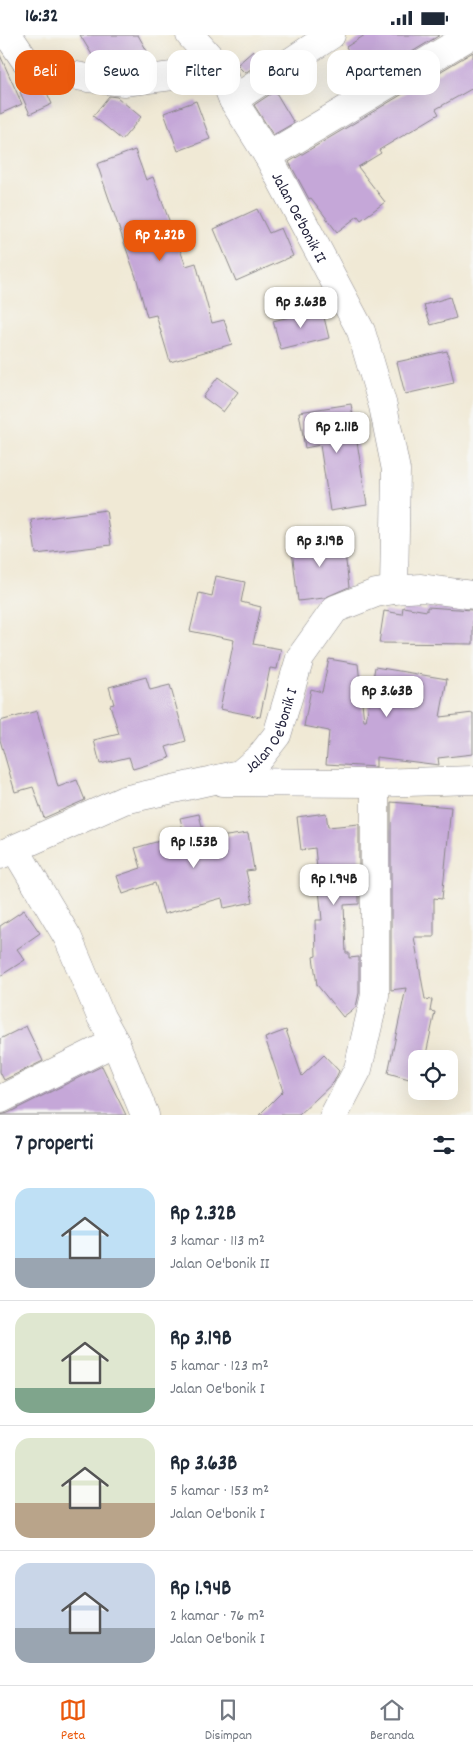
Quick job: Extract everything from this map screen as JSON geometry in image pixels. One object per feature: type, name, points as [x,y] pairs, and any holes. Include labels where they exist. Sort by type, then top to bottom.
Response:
[{"type":"street","points":[[8,35],[25,60],[43,70],[88,78],[124,81],[167,76]]},
{"type":"street","name":"Jalan Oe'bonik II","points":[[190,35],[203,50]]},
{"type":"street","points":[[233,100],[331,35]]},
{"type":"street","points":[[268,156],[470,35]]},
{"type":"street","name":"Jalan Oe'bonik II","points":[[231,95],[268,156],[361,331],[383,406],[396,470],[394,590]]},
{"type":"street","name":"Jalan Oe'bonik I","points":[[8,852],[124,800],[240,775],[260,757],[277,735],[300,657],[335,609],[376,593],[394,590],[421,588],[473,595]]},
{"type":"street","points":[[208,782],[375,783],[473,781]]},
{"type":"street","points":[[334,1115],[358,1069],[375,995],[375,783]]},
{"type":"street","points":[[8,852],[68,938],[101,1017],[115,1042],[144,1115]]},
{"type":"street","points":[[1,1099],[115,1042]]},
{"type":"building","points":[[80,35],[138,35],[146,50],[89,50]]},
{"type":"building","points":[[365,35],[440,35],[415,50],[348,50],[346,47]]},
{"type":"building","points":[[473,52],[473,88],[436,109],[439,114],[379,150],[381,153],[358,167],[385,202],[361,220],[358,216],[337,232],[311,198],[309,199],[289,162],[401,95],[440,95],[440,72]]},
{"type":"building","points":[[250,54],[250,70],[245,73],[240,68],[240,62]]},
{"type":"building","points":[[0,55],[15,88],[15,95],[18,95],[22,104],[0,114]]},
{"type":"building","points":[[21,95],[48,95],[52,104],[30,114]]},
{"type":"building","points":[[269,95],[277,95],[294,123],[273,135],[254,105]]},
{"type":"building","points":[[109,96],[117,97],[141,117],[122,140],[93,116]]},
{"type":"building","points":[[196,101],[210,139],[178,151],[164,113]]},
{"type":"building","points":[[135,150],[146,180],[153,177],[186,266],[196,263],[212,323],[224,320],[232,344],[170,362],[156,315],[147,317],[137,280],[97,164]]},
{"type":"building","points":[[257,209],[269,233],[281,228],[293,256],[236,281],[214,229]]},
{"type":"building","points":[[450,297],[456,318],[431,325],[424,305]]},
{"type":"building","points":[[322,309],[329,338],[281,350],[273,321]]},
{"type":"building","points":[[447,351],[454,383],[405,394],[397,362]]},
{"type":"building","points":[[218,377],[238,392],[223,412],[203,397]]},
{"type":"building","points":[[351,404],[367,505],[330,511],[320,445],[305,448],[299,412]]},
{"type":"building","points":[[106,510],[111,545],[36,554],[31,520]]},
{"type":"building","points":[[343,536],[349,587],[324,598],[298,601],[291,542]]},
{"type":"building","points":[[216,576],[245,582],[241,602],[261,607],[253,644],[281,649],[277,669],[270,668],[260,717],[220,709],[234,640],[190,631],[199,593],[212,596]]},
{"type":"building","points":[[403,607],[427,611],[427,607],[473,610],[473,644],[379,643],[384,611],[402,614]]},
{"type":"building","points":[[329,659],[358,664],[364,721],[366,721],[375,667],[447,679],[440,717],[473,713],[473,754],[438,758],[439,765],[376,757],[376,767],[326,764],[329,731],[304,726],[311,689],[322,692]]},
{"type":"building","points":[[146,677],[150,690],[170,685],[186,741],[166,747],[170,758],[133,769],[129,757],[100,764],[94,740],[119,734],[110,705],[114,704],[109,687]]},
{"type":"building","points":[[37,711],[58,787],[77,780],[85,800],[44,818],[33,787],[15,792],[0,740],[0,721]]},
{"type":"building","points":[[391,802],[451,807],[442,899],[434,898],[434,937],[414,937],[425,999],[432,1000],[430,1011],[435,1012],[427,1050],[408,1050],[408,1079],[388,1073],[406,988],[391,990]]},
{"type":"building","points":[[326,813],[328,827],[359,824],[359,904],[344,905],[346,953],[349,953],[349,958],[359,957],[359,993],[356,1007],[343,1017],[317,985],[313,957],[316,956],[315,920],[322,920],[315,848],[301,850],[297,817]]},
{"type":"building","points":[[199,814],[205,839],[248,833],[254,870],[246,871],[253,902],[224,908],[222,898],[164,914],[155,883],[123,894],[117,876],[141,868],[135,848],[184,834],[180,818]]},
{"type":"building","points":[[24,910],[40,933],[17,949],[25,960],[0,976],[0,926]]},
{"type":"building","points":[[26,1026],[43,1061],[4,1080],[0,1072],[0,1039]]},
{"type":"building","points":[[286,1030],[302,1076],[324,1055],[339,1071],[334,1082],[299,1115],[259,1115],[283,1091],[265,1038]]},
{"type":"building","points":[[102,1066],[126,1115],[0,1115],[8,1113]]}]
